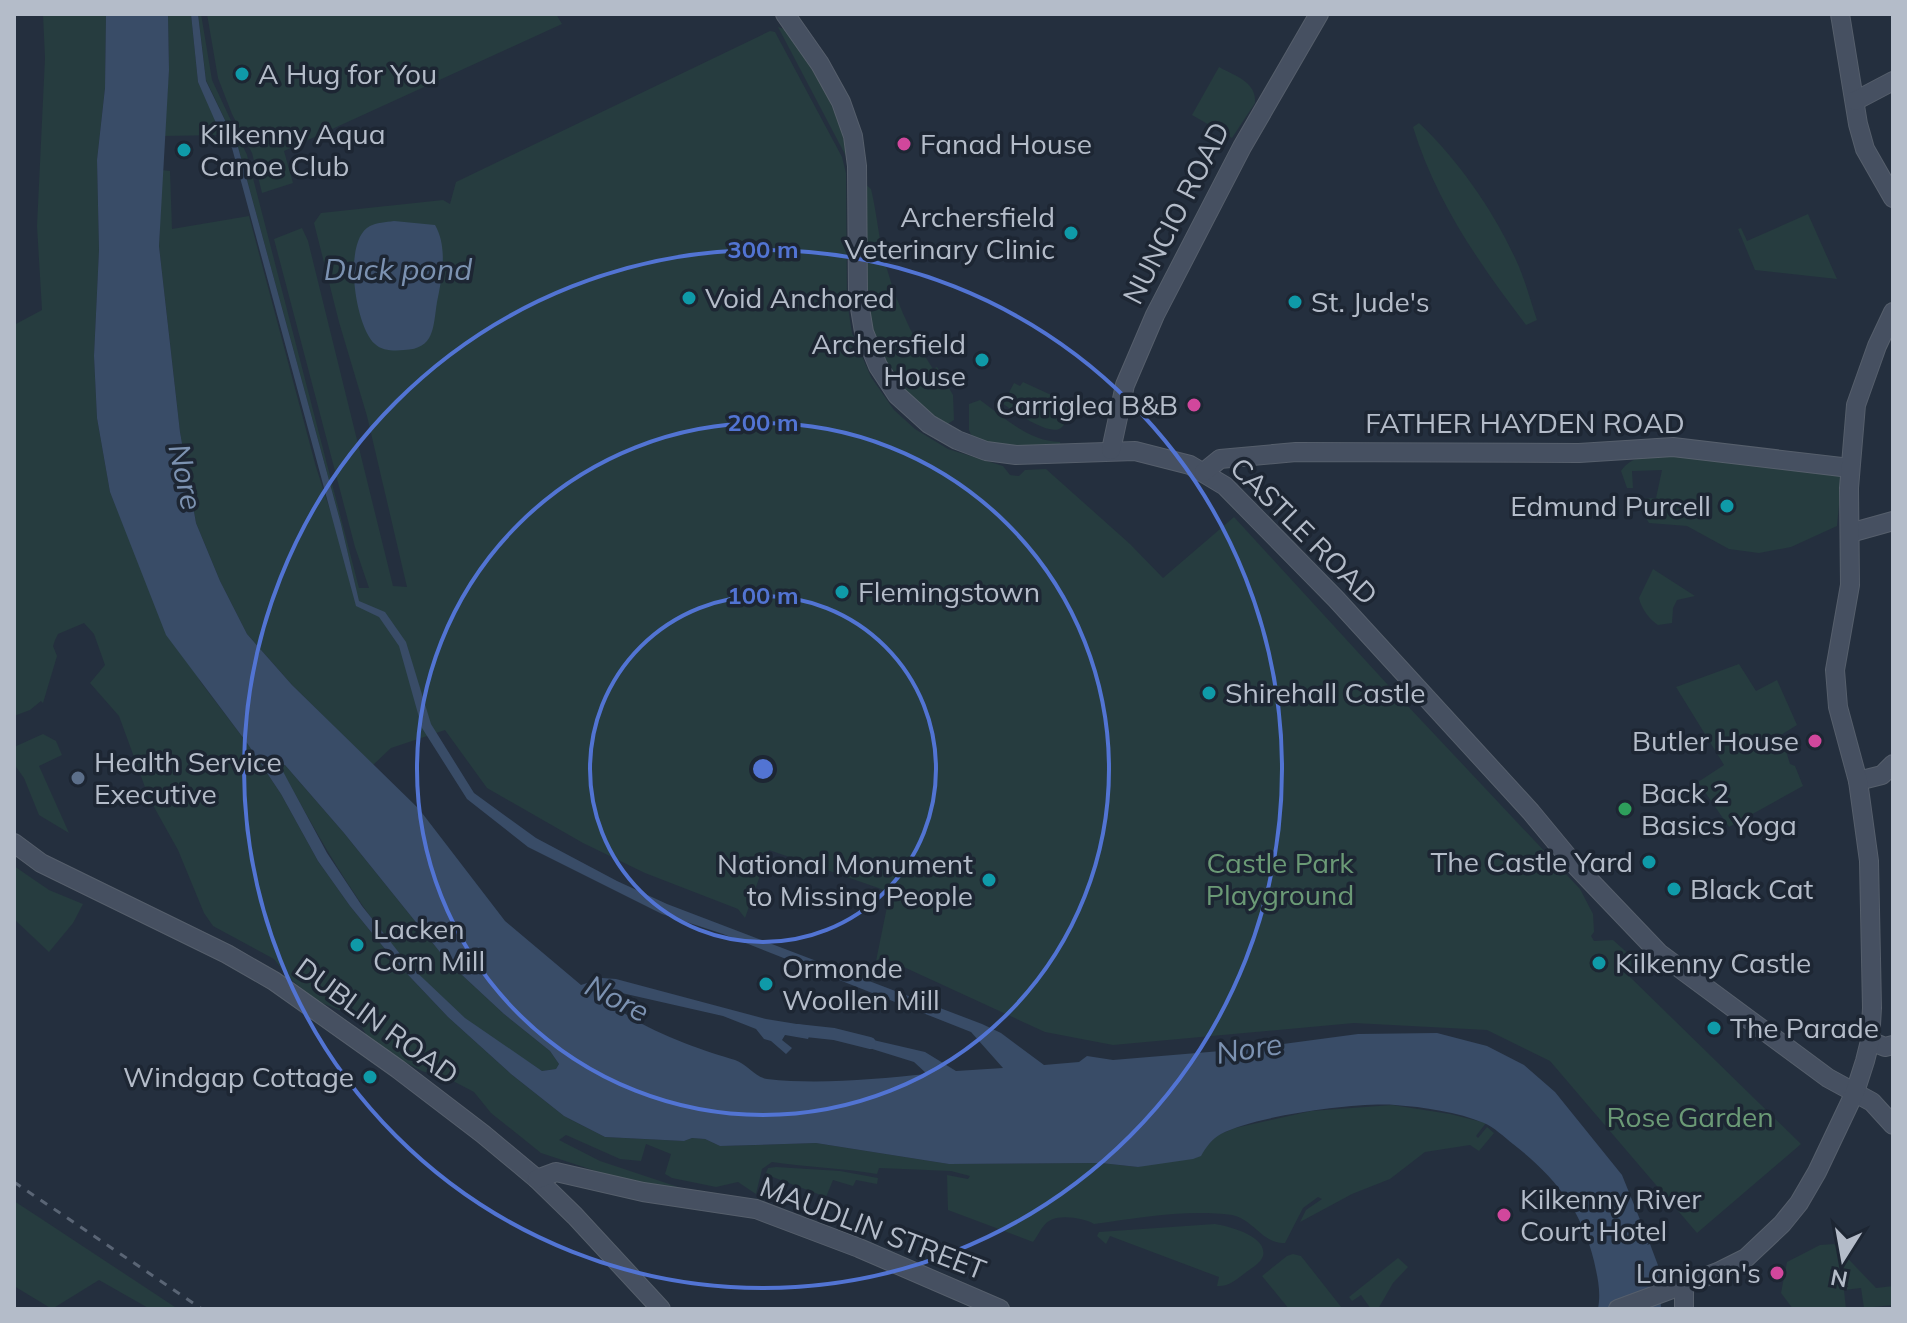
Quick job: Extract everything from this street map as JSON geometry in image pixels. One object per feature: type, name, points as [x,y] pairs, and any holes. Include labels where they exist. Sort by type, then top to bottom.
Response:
[{"type":"main road","name":"CASTLE ROAD","points":[[785,14],[820,64],[841,102],[853,136],[857,166],[858,296],[864,332],[878,366],[897,395],[929,424],[957,440],[986,451],[1016,455],[1135,451],[1163,457],[1204,472],[1225,486],[1336,599],[1531,812],[1574,864],[1659,953],[1828,1078],[1855,1092]]},
{"type":"main road","name":"NUNCIO ROAD","points":[[1111,450],[1125,385],[1157,311],[1242,147],[1319,14]]},
{"type":"main road","points":[[1840,14],[1865,149],[1893,198]]},
{"type":"main road","points":[[1855,101],[1893,81]]},
{"type":"main road","points":[[1618,1309],[1746,1258],[1782,1224],[1806,1191],[1855,1092],[1870,1041],[1872,968],[1869,861],[1858,781],[1838,707],[1835,670],[1850,585],[1853,425],[1861,385],[1893,312]]},
{"type":"main road","name":"FATHER HAYDEN ROAD","points":[[1204,472],[1220,459],[1296,452],[1579,453],[1673,447],[1850,468]]},
{"type":"main road","points":[[1850,533],[1893,521]]},
{"type":"main road","points":[[1858,781],[1882,775],[1893,764]]},
{"type":"main road","name":"DUBLIN ROAD","points":[[14,843],[41,863],[227,954],[274,981],[411,1079],[537,1179],[661,1309]]},
{"type":"main road","points":[[1870,1041],[1885,1047],[1893,1045]]},
{"type":"main road","points":[[1855,1092],[1872,1102],[1893,1125]]},
{"type":"main road","name":"MAUDLIN STREET","points":[[537,1179],[556,1172],[643,1192],[756,1209],[859,1248],[1000,1309]]},
{"type":"main road","points":[[1679,1287],[1684,1309]]},
{"type":"green space","points":[[43,14],[106,14],[105,88],[97,160],[99,250],[94,356],[97,418],[110,492],[138,560],[200,681],[281,794],[318,861],[350,906],[394,960],[448,1017],[511,1074],[564,1116],[605,1137],[684,1141],[705,1139],[720,1146],[816,1143],[949,1164],[1101,1163],[1138,1167],[1205,1147],[1218,1135],[1235,1128],[1311,1111],[1392,1105],[1486,1123],[1476,1136],[1478,1138],[1487,1127],[1494,1133],[1479,1151],[1470,1145],[1425,1152],[1390,1179],[1352,1194],[1300,1222],[1306,1210],[1322,1199],[1318,1197],[1303,1208],[1285,1243],[1271,1240],[1239,1217],[1197,1213],[1094,1224],[1059,1218],[1047,1223],[1033,1242],[948,1210],[947,1175],[968,1179],[970,1176],[951,1171],[879,1168],[877,1174],[772,1162],[762,1169],[756,1194],[738,1182],[716,1187],[672,1178],[665,1174],[671,1154],[646,1144],[641,1161],[620,1159],[566,1135],[559,1140],[600,1161],[687,1190],[644,1187],[541,1153],[491,1113],[474,1092],[422,1071],[382,1050],[367,1036],[356,1017],[317,1001],[288,977],[274,959],[213,926],[204,913],[178,850],[149,798],[119,716],[90,683],[105,665],[94,634],[84,623],[58,634],[53,646],[57,656],[43,703],[41,701],[30,710],[14,716],[14,325],[42,310],[37,226],[45,58]]},
{"type":"green space","points":[[168,14],[191,14],[198,82],[224,135],[164,136],[169,70]]},
{"type":"green space","points":[[198,14],[201,14],[212,80],[247,155],[359,588],[369,588],[355,547],[274,239],[302,228],[308,241],[393,586],[407,587],[367,416],[314,223],[321,213],[443,200],[450,204],[456,182],[770,31],[775,32],[842,157],[846,173],[847,301],[852,333],[871,377],[894,410],[915,429],[948,449],[1003,466],[1010,475],[1019,476],[1025,470],[1046,469],[1163,578],[1234,517],[1580,889],[1593,914],[1594,932],[1591,936],[1594,941],[1613,940],[1641,965],[1630,977],[1801,1144],[1697,1233],[1550,1061],[1487,1030],[1354,1023],[1113,1045],[1045,1032],[882,957],[876,961],[890,892],[769,850],[745,918],[738,909],[645,873],[583,843],[487,788],[445,730],[391,748],[373,765],[292,685],[247,634],[220,581],[196,523],[180,432],[159,246],[162,170],[170,171],[172,229],[249,216],[316,467],[356,589],[238,147],[206,80]]},
{"type":"green space","points":[[207,14],[556,14],[562,24],[284,151],[293,183],[262,193],[252,153],[218,78]]},
{"type":"green space","points":[[778,27],[785,29],[824,91],[839,124],[848,160]]},
{"type":"green space","points":[[1219,67],[1244,80],[1255,96],[1255,103],[1232,138],[1192,115]]},
{"type":"green space","points":[[1419,123],[1461,170],[1497,223],[1519,267],[1537,320],[1526,325],[1460,231],[1423,154],[1413,127]]},
{"type":"green space","points":[[865,184],[871,189],[882,250],[902,312],[924,355],[933,369],[937,367],[953,395],[954,420],[944,426],[911,401],[886,369],[867,315]]},
{"type":"green space","points":[[1808,214],[1837,279],[1755,270],[1738,229],[1741,228],[1747,241]]},
{"type":"green space","points":[[1023,382],[1073,405],[1061,428],[1056,430],[1040,426],[1003,404],[1014,383],[1020,386]]},
{"type":"green space","points":[[980,400],[1027,433],[1060,442],[1061,446],[1005,446],[972,437],[969,404]]},
{"type":"green space","points":[[1665,454],[1842,474],[1837,526],[1791,547],[1759,553],[1729,549],[1687,526],[1649,523],[1634,499],[1656,498],[1662,470],[1632,471],[1633,488],[1627,488],[1621,471],[1635,459]]},
{"type":"green space","points":[[1653,569],[1695,596],[1677,600],[1672,623],[1658,625],[1640,602]]},
{"type":"green space","points":[[1739,664],[1756,691],[1777,680],[1797,725],[1781,735],[1790,764],[1795,766],[1803,786],[1729,827],[1698,782],[1724,765],[1676,687]]},
{"type":"green space","points":[[43,734],[56,741],[62,755],[39,766],[69,833],[39,815],[24,778],[14,764],[14,747]]},
{"type":"green space","points":[[278,763],[285,765],[344,833],[448,962],[550,1051],[559,1064],[556,1069],[542,1071],[484,1033],[436,993],[408,964],[337,867]]},
{"type":"green space","points":[[14,866],[49,890],[83,904],[73,923],[49,952],[14,919]]},
{"type":"green space","points":[[768,1168],[840,1171],[878,1178],[877,1184],[856,1180],[853,1186],[833,1180],[826,1197],[770,1176],[764,1178]]},
{"type":"green space","points":[[14,1201],[178,1309],[150,1309],[99,1280],[52,1309],[14,1286]]},
{"type":"green space","points":[[1215,1224],[1246,1233],[1263,1249],[1258,1263],[1221,1286],[1217,1286],[1219,1277],[1110,1236],[1106,1244],[1097,1236],[1099,1232]]},
{"type":"green space","points":[[1834,1244],[1876,1288],[1893,1286],[1893,1305],[1864,1308],[1861,1288],[1844,1290],[1846,1309],[1793,1309],[1781,1293],[1787,1262],[1820,1245]]},
{"type":"green space","points":[[1293,1254],[1301,1256],[1342,1308],[1289,1309],[1262,1276]]},
{"type":"green space","points":[[1398,1258],[1408,1267],[1393,1283],[1378,1309],[1371,1309],[1361,1295],[1352,1301],[1349,1297]]},
{"type":"water","name":"Nore","points":[[106,14],[168,14],[169,70],[159,246],[180,432],[196,523],[220,581],[247,634],[292,685],[419,809],[505,921],[581,985],[602,978],[616,979],[766,1019],[809,1026],[808,1039],[785,1035],[782,1040],[792,1048],[786,1054],[764,1039],[756,1029],[723,1016],[604,989],[601,991],[610,1002],[642,1024],[739,1062],[767,1079],[827,1081],[927,1074],[914,1062],[853,1043],[856,1036],[925,1052],[956,1071],[1003,1068],[971,1032],[723,934],[662,914],[528,847],[467,799],[422,728],[399,646],[379,617],[356,606],[232,148],[216,123],[198,82],[191,14],[198,14],[206,81],[238,147],[341,524],[359,601],[385,612],[406,642],[431,724],[474,793],[536,838],[617,881],[667,904],[982,1024],[1001,1033],[1044,1065],[1079,1062],[1087,1056],[1113,1060],[1245,1049],[1358,1034],[1437,1033],[1487,1046],[1524,1065],[1555,1092],[1622,1175],[1649,1242],[1647,1245],[1650,1244],[1659,1268],[1661,1309],[1598,1309],[1599,1285],[1589,1243],[1564,1195],[1528,1156],[1491,1127],[1474,1119],[1440,1111],[1378,1105],[1281,1116],[1221,1134],[1201,1156],[1193,1159],[1138,1167],[1101,1163],[949,1164],[816,1143],[720,1146],[705,1139],[684,1141],[605,1137],[564,1116],[511,1074],[448,1017],[394,960],[318,861],[281,794],[247,743],[166,635],[110,492],[97,418],[94,356],[99,250],[97,160],[105,88]],"holes":[[[279,764],[285,765],[448,962],[550,1051],[559,1064],[556,1069],[542,1071],[465,1018],[408,964],[362,906],[327,853]]]},
{"type":"water","name":"Duck pond","points":[[394,221],[435,225],[442,243],[443,263],[435,320],[427,341],[414,349],[385,349],[375,344],[362,320],[354,284],[356,248],[361,234],[372,225]]},
{"type":"waterway","points":[[797,1030],[834,1034],[870,1043]]},
{"type":"railway","points":[[14,1182],[202,1309]]},
{"type":"place","name":"A Hug for You","points":[[242,74]]},
{"type":"place","name":"Fanad House","points":[[904,144]]},
{"type":"place","name":"Kilkenny Aqua Canoe Club","points":[[184,150]]},
{"type":"place","name":"Archersfield Veterinary Clinic","points":[[1071,233]]},
{"type":"place","name":"Void Anchored","points":[[689,298]]},
{"type":"place","name":"St. Jude's","points":[[1295,302]]},
{"type":"place","name":"Archersfield House","points":[[982,360]]},
{"type":"place","name":"Carriglea B&B","points":[[1194,405]]},
{"type":"place","name":"Edmund Purcell","points":[[1727,506]]},
{"type":"place","name":"Flemingstown","points":[[842,592]]},
{"type":"place","name":"Shirehall Castle","points":[[1209,693]]},
{"type":"place","name":"Butler House","points":[[1815,741]]},
{"type":"place","name":"Health Service Executive","points":[[78,778]]},
{"type":"place","name":"Back 2 Basics Yoga","points":[[1625,809]]},
{"type":"place","name":"The Castle Yard","points":[[1649,862]]},
{"type":"place","name":"National Monument to Missing People","points":[[989,880]]},
{"type":"place","name":"Black Cat","points":[[1674,889]]},
{"type":"place","name":"Lacken Corn Mill","points":[[357,945]]},
{"type":"place","name":"Kilkenny Castle","points":[[1599,963]]},
{"type":"place","name":"Ormonde Woollen Mill","points":[[766,984]]},
{"type":"place","name":"The Parade","points":[[1714,1028]]},
{"type":"place","name":"Windgap Cottage","points":[[370,1077]]},
{"type":"place","name":"Kilkenny River Court Hotel","points":[[1504,1215]]},
{"type":"place","name":"Lanigan's","points":[[1777,1273]]},
{"type":"park label","name":"Castle Park Playground","points":[[1280,879]]},
{"type":"park label","name":"Rose Garden","points":[[1690,1117]]}]
